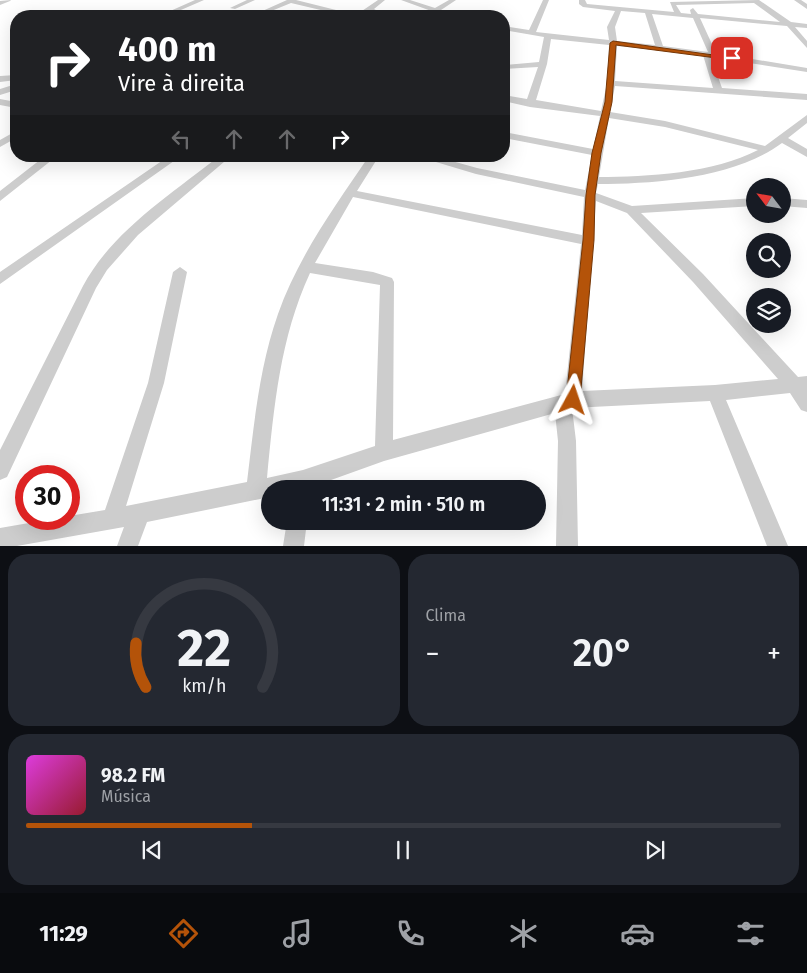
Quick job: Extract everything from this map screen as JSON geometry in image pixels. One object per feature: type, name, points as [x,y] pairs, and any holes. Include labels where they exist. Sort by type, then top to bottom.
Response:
[{"type":"street","points":[[0,3],[8,0]]},
{"type":"street","points":[[177,10],[201,0]]},
{"type":"street","points":[[233,8],[252,0]]},
{"type":"street","points":[[369,9],[382,0]]},
{"type":"street","points":[[404,0],[437,10],[453,0]]},
{"type":"street","points":[[532,34],[546,0]]},
{"type":"street","points":[[582,0],[582,4],[586,6],[807,26]]},
{"type":"street","points":[[678,14],[672,3],[755,0],[790,25],[807,45]]},
{"type":"street","points":[[269,10],[291,1],[328,10]]},
{"type":"street","points":[[688,2],[697,16],[710,54],[718,90]]},
{"type":"street","points":[[567,546],[568,401],[588,240],[592,188],[611,84],[613,43],[621,9]]},
{"type":"street","points":[[648,12],[660,48]]},
{"type":"street","points":[[510,29],[548,36],[710,54],[807,70]]},
{"type":"street","points":[[530,104],[543,64],[548,36]]},
{"type":"street","points":[[510,67],[543,64]]},
{"type":"street","points":[[611,84],[807,97]]},
{"type":"street","points":[[510,99],[665,124],[766,149]]},
{"type":"street","points":[[443,162],[476,171],[592,188],[723,166],[741,161],[766,149],[807,118]]},
{"type":"street","points":[[510,136],[597,153]]},
{"type":"street","points":[[781,138],[807,154]]},
{"type":"street","points":[[0,197],[44,162]]},
{"type":"street","points":[[0,278],[167,162]]},
{"type":"street","points":[[0,470],[90,286],[104,264],[137,230],[219,162]]},
{"type":"street","points":[[256,487],[266,402],[274,358],[287,309],[307,267],[370,162]]},
{"type":"street","points":[[592,188],[630,210],[698,278],[801,385],[807,404]]},
{"type":"street","points":[[350,193],[588,240]]},
{"type":"street","points":[[630,210],[746,203]]},
{"type":"street","points":[[791,203],[807,204]]},
{"type":"street","points":[[307,267],[373,277],[387,282],[384,452]]},
{"type":"street","points":[[112,519],[156,383],[180,272]]},
{"type":"street","points":[[312,480],[384,452],[568,401],[715,393],[801,385]]},
{"type":"street","points":[[715,393],[778,546]]},
{"type":"street","points":[[6,540],[261,487]]},
{"type":"street","points":[[127,546],[140,513]]},
{"type":"street","points":[[293,546],[296,530]]},
{"type":"route","points":[[573,400],[588,240],[590,195],[597,153],[609,102],[613,43],[732,58]]}]
